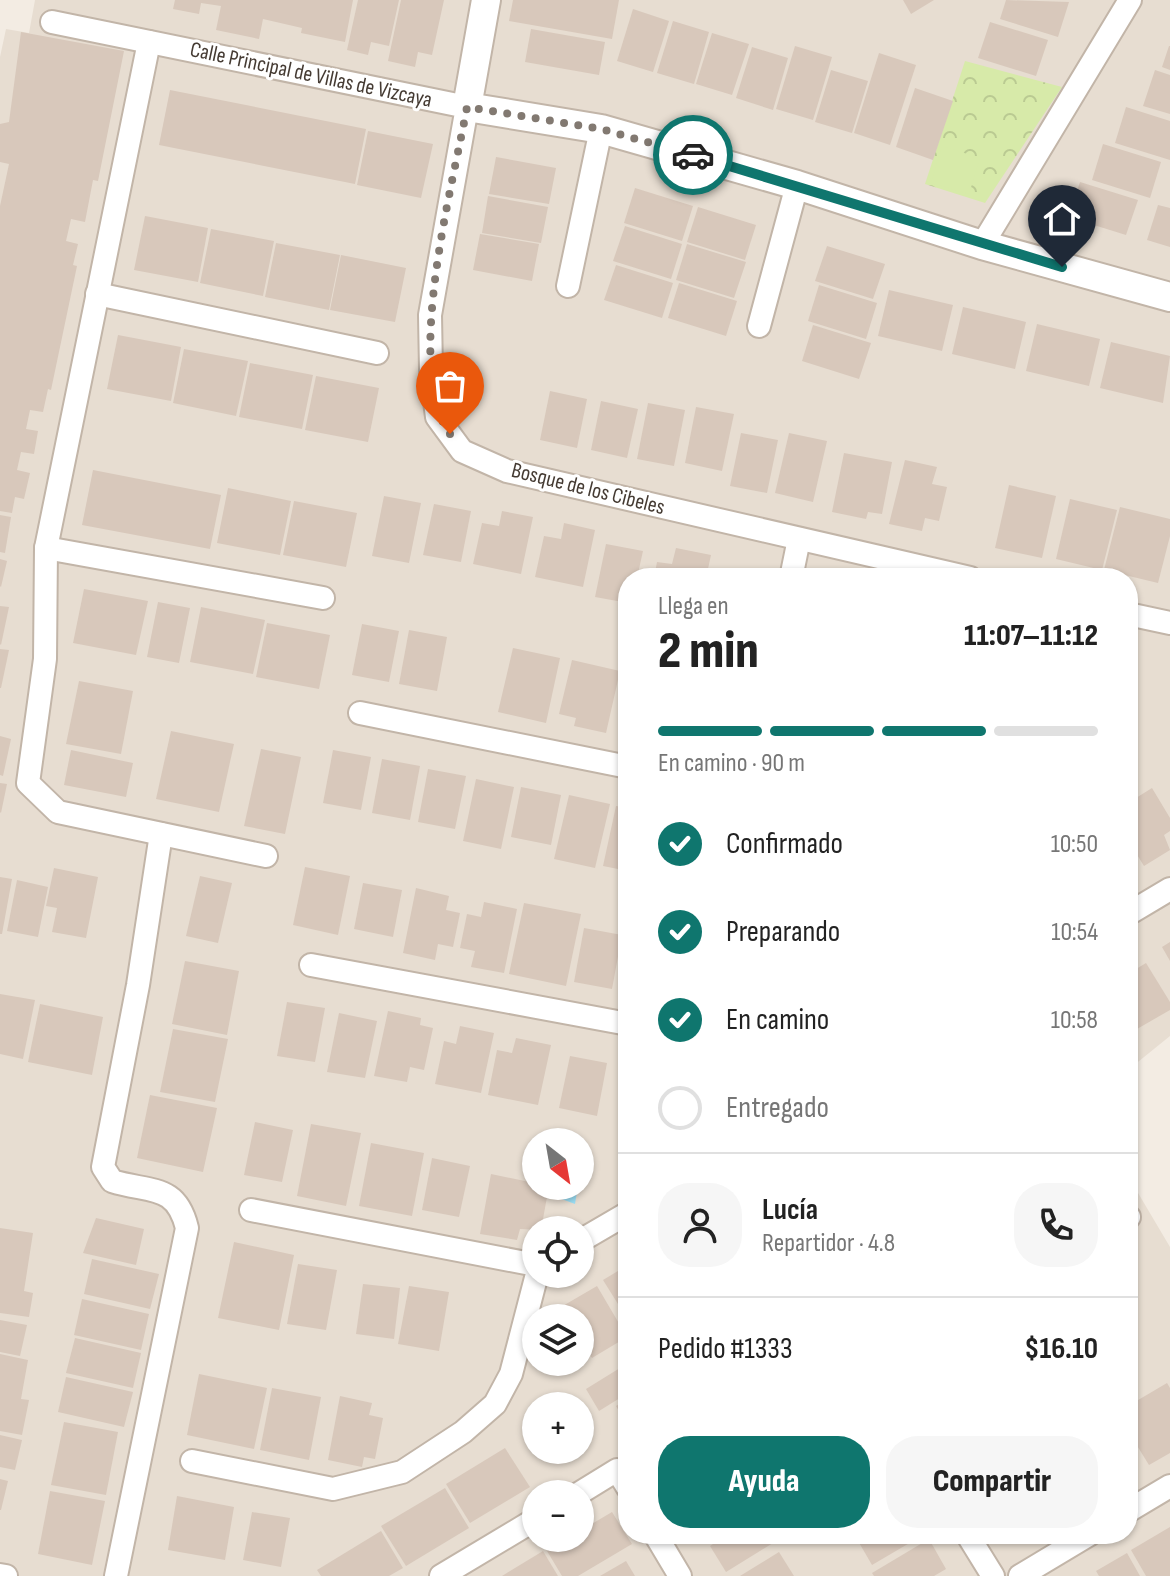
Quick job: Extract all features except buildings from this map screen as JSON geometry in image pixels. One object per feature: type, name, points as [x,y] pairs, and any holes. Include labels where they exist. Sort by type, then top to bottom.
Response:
[{"type":"street","points":[[467,107],[486,0]]},
{"type":"street","points":[[982,245],[1130,0]]},
{"type":"street","name":"Calle Principal de Villas de Vizcaya","points":[[52,22],[467,107],[601,129],[797,185],[982,245],[1170,297]]},
{"type":"street","points":[[149,42],[46,548],[45,659],[28,783],[58,812],[266,856]]},
{"type":"street","name":"Bosque de los Cibeles","points":[[467,107],[430,315],[437,417],[462,451],[507,471],[926,568]]},
{"type":"street","points":[[568,286],[601,129]]},
{"type":"street","points":[[759,326],[797,185]]},
{"type":"street","points":[[97,294],[377,353]]},
{"type":"street","points":[[793,568],[799,539]]},
{"type":"street","points":[[46,548],[323,598]]},
{"type":"street","points":[[1138,616],[1170,623]]},
{"type":"street","points":[[360,713],[618,765]]},
{"type":"street","points":[[116,1576],[187,1228],[181,1206],[168,1193],[112,1181],[103,1167],[138,985],[161,834]]},
{"type":"street","points":[[1138,908],[1170,889]]},
{"type":"street","points":[[311,965],[618,1022]]},
{"type":"street","points":[[251,1210],[522,1262]]},
{"type":"street","points":[[594,1233],[618,1219]]},
{"type":"street","points":[[192,1461],[333,1489],[402,1472],[463,1432],[495,1404],[511,1374],[533,1288]]},
{"type":"street","points":[[594,1484],[618,1472]]},
{"type":"street","points":[[1138,1505],[1170,1486]]},
{"type":"street","points":[[441,1576],[522,1527]]},
{"type":"street","points":[[661,1544],[680,1576]]},
{"type":"street","points":[[973,1544],[993,1576]]},
{"type":"street","points":[[1020,1576],[1073,1544]]},
{"type":"shaded area","points":[[35,0],[1170,0],[1170,1036],[1138,1062],[1138,568],[618,568],[618,1544],[1138,1544],[1138,1193],[1170,1247],[1170,1576],[0,1576],[0,57],[6,29],[29,33]]},
{"type":"green space","points":[[965,61],[1062,87],[985,203],[925,184]]},
{"type":"green space","points":[[942,146],[980,158],[969,194],[931,183]]},
{"type":"way so far","points":[[450,434],[437,417],[431,370],[430,315],[467,107],[601,129],[693,155]]},
{"type":"route","points":[[693,155],[1062,267]]}]
